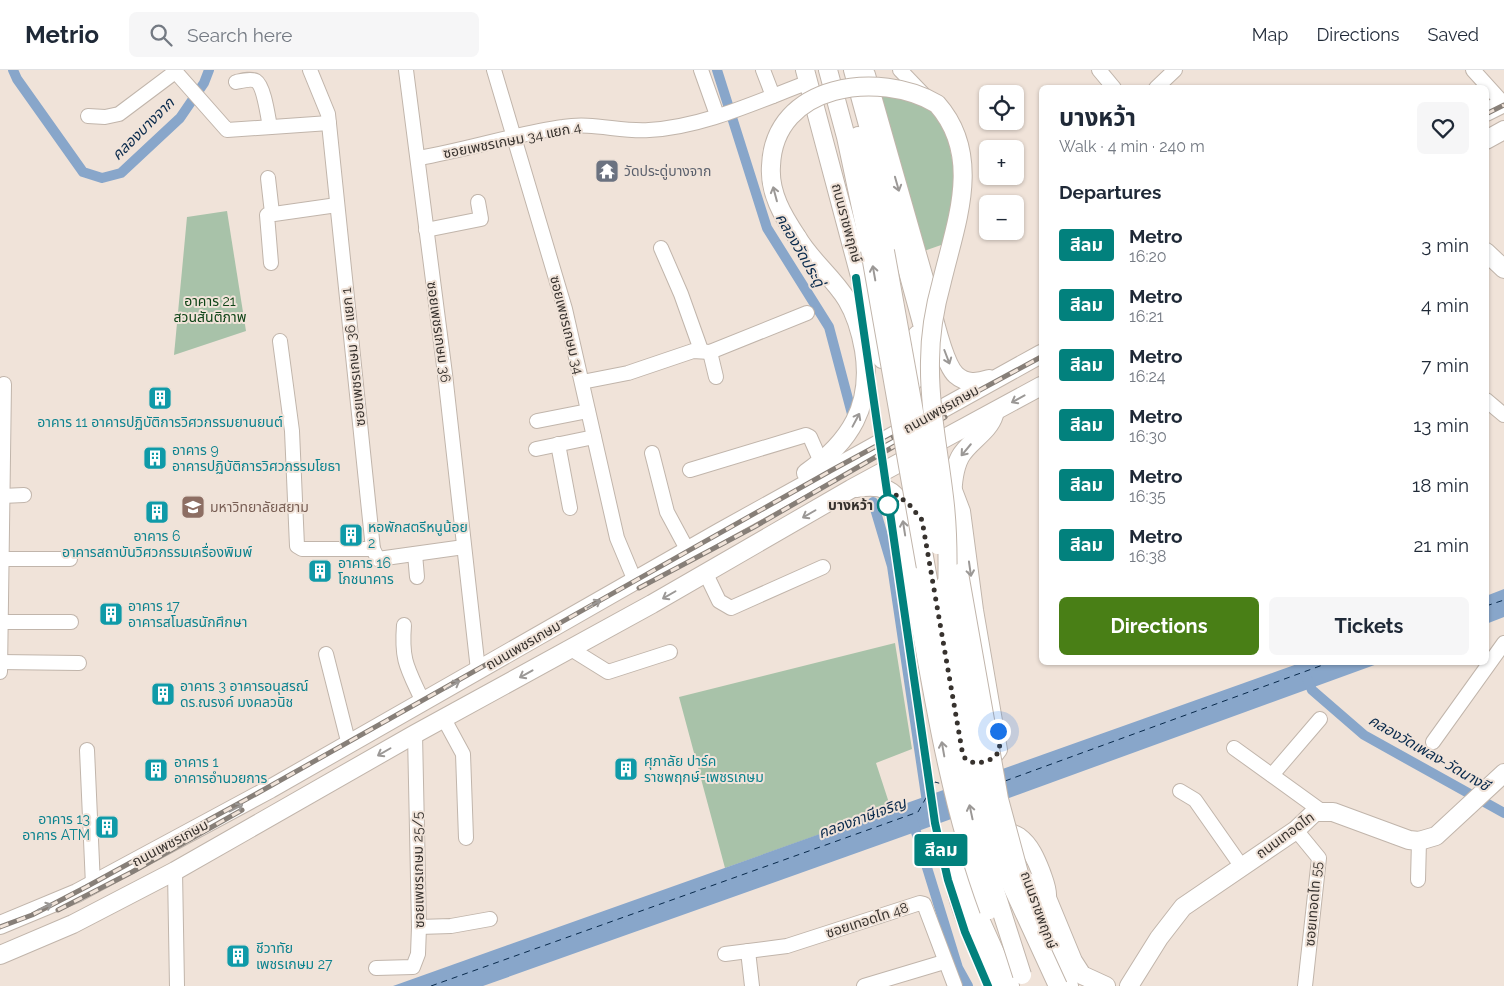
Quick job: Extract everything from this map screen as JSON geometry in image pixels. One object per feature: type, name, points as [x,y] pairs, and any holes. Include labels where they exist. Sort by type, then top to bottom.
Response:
[{"type":"main road","name":"ถนนราชพฤกษ์","points":[[828,70],[878,250],[961,767],[972,819],[1020,982]]},
{"type":"main road","name":"ถนนราชพฤกษ์","points":[[842,70],[947,595],[984,802],[1000,860],[1012,889],[1033,928],[1058,986]]},
{"type":"main road","points":[[853,70],[939,386],[937,411],[933,424],[924,438],[900,463]]},
{"type":"main road","points":[[864,70],[882,180]]},
{"type":"main road","points":[[864,70],[925,282],[932,313],[950,365],[954,374],[971,383],[1000,376]]},
{"type":"main road","points":[[720,532],[821,462],[851,429],[862,409],[866,392],[866,366],[858,326],[847,300],[783,216],[776,198],[770,167],[774,145],[782,126],[806,95],[818,86],[838,77],[867,72],[887,74],[904,80],[937,103],[956,133],[961,151],[964,180],[955,232],[941,283],[930,360],[931,398],[945,507],[947,595]]},
{"type":"main road","name":"ถนนราชพฤกษ์","points":[[807,76],[861,276],[900,432]]},
{"type":"main road","points":[[1489,110],[1504,103]]},
{"type":"main road","points":[[1489,138],[1504,130]]},
{"type":"main road","points":[[1489,255],[1504,269]]},
{"type":"main road","points":[[884,366],[896,383],[904,385],[912,382],[919,369],[920,361],[911,282]]},
{"type":"main road","name":"ถนนเพชรเกษม","points":[[0,925],[93,885],[350,745],[720,532],[1039,355]]},
{"type":"main road","name":"ถนนเพชรเกษม","points":[[0,955],[73,924],[175,871],[415,734],[706,574],[851,489],[1039,387]]},
{"type":"main road","points":[[900,432],[909,436],[924,438],[948,433],[995,412]]},
{"type":"main road","points":[[995,412],[990,423],[961,456],[954,496],[959,573],[999,799],[1033,928]]},
{"type":"main road","points":[[851,489],[872,486],[888,489],[896,495],[899,501],[946,764],[960,823],[994,924],[1020,982]]},
{"type":"main road","points":[[402,714],[415,734]]},
{"type":"main road","points":[[1419,842],[1436,836],[1504,774]]},
{"type":"main road","name":"ถนนเทอดไท","points":[[1127,984],[1158,938],[1184,907],[1296,830],[1311,814],[1320,810],[1333,812],[1419,842]]},
{"type":"main road","points":[[996,986],[959,900],[953,866],[957,853],[965,843],[983,833],[1001,832],[1018,836],[1034,855],[1048,891],[1047,898],[1073,961],[1082,974],[1096,984]]},
{"type":"main road","name":"ถนนราชพฤกษ์","points":[[1020,982],[978,915],[964,870],[968,861],[975,854],[989,848],[1007,848],[1019,856],[1042,923],[1070,986]]},
{"type":"street","name":"ซอยเพชรเกษม 36 แยก 1","points":[[310,70],[325,103],[329,123],[373,549]]},
{"type":"street","name":"ซอยเพชรเกษม 36","points":[[406,70],[445,374],[468,594],[478,670]]},
{"type":"street","name":"ซอยเพชรเกษม 34","points":[[494,70],[565,309],[618,544],[635,581]]},
{"type":"street","points":[[701,70],[720,115]]},
{"type":"street","points":[[763,70],[773,96]]},
{"type":"street","points":[[900,70],[927,99],[954,140],[960,191],[954,250]]},
{"type":"street","points":[[1099,70],[1112,85]]},
{"type":"street","points":[[1159,85],[1175,70]]},
{"type":"street","points":[[1473,70],[1487,85]]},
{"type":"street","points":[[88,116],[105,117],[118,114],[174,71],[227,130],[329,123]]},
{"type":"street","name":"ซอยเพชรเกษม 34 แยก 4","points":[[418,158],[461,151],[563,127],[592,124],[655,130],[670,128],[720,115],[773,96],[807,76]]},
{"type":"street","points":[[236,82],[252,79],[258,82],[262,90],[270,127]]},
{"type":"street","points":[[1489,87],[1504,103]]},
{"type":"street","points":[[268,178],[272,213]]},
{"type":"street","points":[[426,230],[480,219],[478,202]]},
{"type":"street","points":[[271,263],[267,215],[337,205]]},
{"type":"street","points":[[661,248],[716,377]]},
{"type":"street","points":[[582,382],[628,373],[693,351],[705,351],[807,313]]},
{"type":"street","points":[[280,341],[292,431],[297,546],[302,549],[373,549],[378,559],[464,547]]},
{"type":"street","points":[[0,672],[4,384]]},
{"type":"street","points":[[1489,402],[1504,415]]},
{"type":"street","points":[[537,421],[588,411]]},
{"type":"street","points":[[690,470],[806,435],[810,437],[821,462]]},
{"type":"street","points":[[536,448],[594,437]]},
{"type":"street","points":[[558,444],[570,508]]},
{"type":"street","points":[[652,453],[667,512],[688,551]]},
{"type":"street","points":[[940,486],[954,496],[962,511],[976,610],[1000,750],[994,758],[979,764],[967,761],[963,756],[920,515],[915,501],[920,490],[926,487],[940,486]]},
{"type":"street","points":[[2,496],[24,495]]},
{"type":"street","points":[[896,495],[920,515]]},
{"type":"street","points":[[415,554],[417,577]]},
{"type":"street","points":[[1,559],[70,559]]},
{"type":"street","points":[[706,574],[719,601],[731,608],[823,567]]},
{"type":"street","points":[[0,631],[71,622]]},
{"type":"street","points":[[404,625],[402,650],[404,663],[423,702]]},
{"type":"street","points":[[1489,664],[1504,643]]},
{"type":"street","points":[[571,649],[608,672],[670,652]]},
{"type":"street","points":[[326,654],[350,745]]},
{"type":"street","points":[[0,662],[79,663]]},
{"type":"street","points":[[1433,742],[1488,665]]},
{"type":"street","points":[[444,719],[462,754],[466,838]]},
{"type":"street","points":[[1272,775],[1320,719]]},
{"type":"street","name":"ซอยเพชรเกษม 25/5","points":[[376,968],[413,967],[418,954],[415,734]]},
{"type":"street","points":[[1234,748],[1320,810]]},
{"type":"street","points":[[87,750],[93,885]]},
{"type":"street","points":[[1180,791],[1195,800],[1242,867]]},
{"type":"street","name":"ซอยเทอดไท 55","points":[[1296,830],[1319,858],[1305,986]]},
{"type":"street","points":[[1418,880],[1419,842]]},
{"type":"street","points":[[175,871],[177,986]]},
{"type":"street","name":"ซอยเทอดไท 48","points":[[725,954],[788,946],[920,903],[924,904],[954,986]]},
{"type":"street","points":[[419,927],[450,926],[490,918]]},
{"type":"street","points":[[748,951],[752,986]]},
{"type":"street","points":[[864,986],[944,962]]},
{"type":"green space","points":[[915,78],[948,138],[958,191],[944,244],[924,251],[879,86]]},
{"type":"green space","name":"อาคาร 21 สวนสันติภาพ","points":[[227,211],[246,331],[174,355],[187,217]]},
{"type":"green space","points":[[895,643],[912,749],[876,763],[891,809],[725,868],[679,697]]},
{"type":"water","points":[[1504,589],[1504,617],[1489,623],[1489,595]]},
{"type":"water","points":[[1294,665],[1375,665],[921,830],[483,986],[393,986]]},
{"type":"waterway","name":"คลองบางจาก","points":[[13,70],[17,79],[83,172],[102,178],[121,173],[180,118],[204,83],[209,70]]},
{"type":"waterway","name":"คลองวัดประดู่","points":[[717,70],[767,228],[829,327],[852,414]]},
{"type":"waterway","name":"คลองวัดประดู่","points":[[873,502],[892,566],[928,809]]},
{"type":"waterway","name":"คลองวัดเพลง-วัดนางชี","points":[[1306,676],[1312,690],[1364,735],[1504,813]]},
{"type":"waterway","points":[[912,819],[958,968],[968,986]]},
{"type":"ferry route","points":[[1489,605],[1504,600]]},
{"type":"ferry route","points":[[1005,781],[1323,665]]},
{"type":"ferry route","points":[[431,986],[918,812],[935,782],[942,784]]},
{"type":"railway","points":[[1489,112],[1504,105]]},
{"type":"railway","points":[[855,278],[935,823],[948,880],[965,932],[988,986]]},
{"type":"railway","points":[[0,927],[32,915],[86,887],[256,794],[832,470],[1039,358]]},
{"type":"railway","points":[[639,588],[754,527],[945,417]]},
{"type":"railway","points":[[58,910],[132,872],[242,810]]},
{"type":"metro line","name":"สีลม","points":[[856,278],[920,731],[935,823],[948,880],[965,932],[988,986]]},
{"type":"place","name":"วัดประดู่บางจาก","points":[[607,171]]},
{"type":"place","name":"อาคาร 11 อาคารปฏิบัติการวิศวกรรมยานยนต์","points":[[160,398]]},
{"type":"place","name":"อาคาร 9 อาคารปฏิบัติการวิศวกรรมโยธา","points":[[155,458]]},
{"type":"place","name":"บางหว้า","points":[[888,505]]},
{"type":"place","name":"มหาวิทยาลัยสยาม","points":[[193,507]]},
{"type":"place","name":"อาคาร 6 อาคารสถาบันวิศวกรรมเครื่องพิมพ์","points":[[157,512]]},
{"type":"place","name":"หอพักสตรีหนูน้อย 2","points":[[351,535]]},
{"type":"place","name":"อาคาร 16 โภชนาคาร","points":[[320,571]]},
{"type":"place","name":"อาคาร 17 อาคารสโมสรนักศึกษา","points":[[111,614]]},
{"type":"place","name":"อาคาร 3 อาคารอนุสรณ์ ดร.ณรงค์ มงคลวนิช","points":[[163,694]]},
{"type":"place","name":"ศุภาลัย ปาร์ค ราชพฤกษ์-เพชรเกษม","points":[[626,769]]},
{"type":"place","name":"อาคาร 1 อาคารอำนวยการ","points":[[156,770]]},
{"type":"place","name":"อาคาร 13 อาคาร ATM","points":[[107,827]]},
{"type":"place","name":"ชีวาทัย เพชรเกษม 27","points":[[238,956]]},
{"type":"route","points":[[888,505],[899,501],[896,495],[908,503],[920,515],[924,525],[963,756],[967,761],[979,764],[994,758],[1000,750],[998,731]]},
{"type":"water label","name":"คลองภาษีเจริญ","points":[[862,818]]}]
